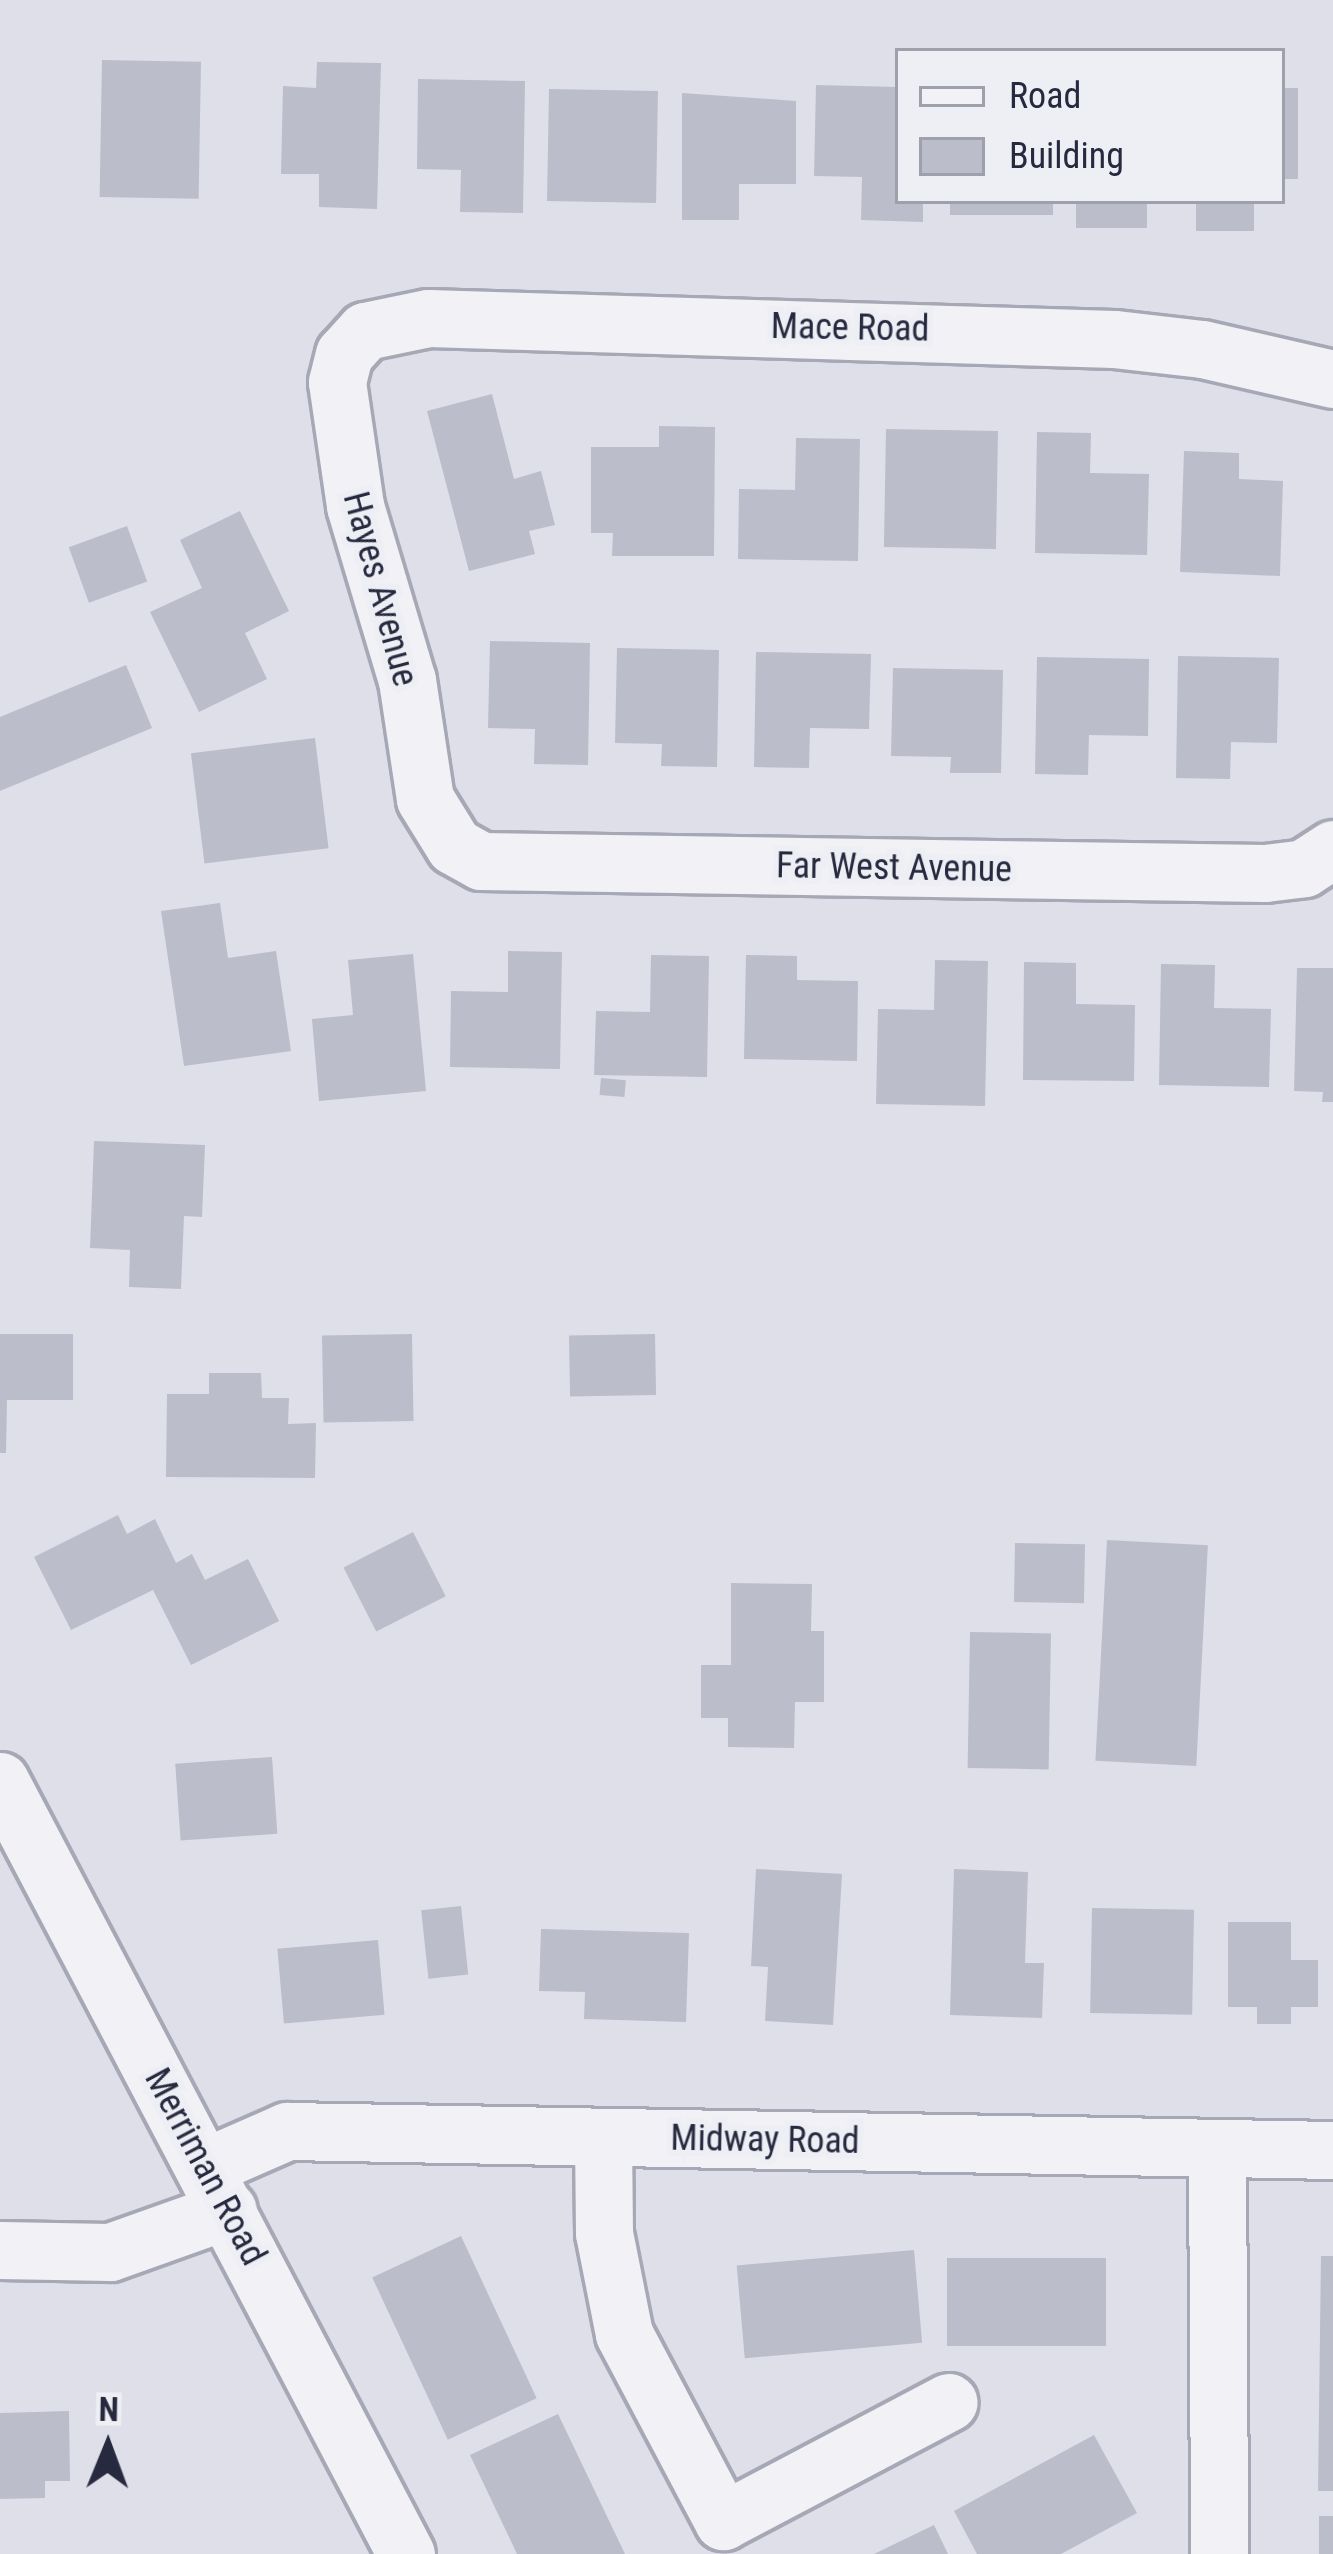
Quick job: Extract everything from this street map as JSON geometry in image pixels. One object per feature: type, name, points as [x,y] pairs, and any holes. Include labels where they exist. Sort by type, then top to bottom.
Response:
[{"type":"street","name":"Mace Road","points":[[364,332],[428,318],[1022,333],[1202,349],[1333,380]]},
{"type":"street","name":"Hayes Avenue","points":[[364,332],[344,354],[337,382],[341,439],[407,680],[425,799],[454,846]]},
{"type":"street","name":"Far West Avenue","points":[[454,846],[482,861],[511,862],[1265,873],[1304,868],[1333,849]]},
{"type":"street","name":"Merriman Road","points":[[0,1780],[406,2554]]},
{"type":"street","name":"Midway Road","points":[[0,2250],[110,2252],[216,2188],[287,2131],[1333,2150]]},
{"type":"street","points":[[602,2137],[604,2234],[624,2334],[723,2521],[949,2402]]},
{"type":"street","points":[[1217,2147],[1219,2554]]},
{"type":"building","points":[[102,60],[201,62],[199,199],[100,197]]},
{"type":"building","points":[[317,62],[381,63],[377,209],[319,207],[319,174],[281,174],[283,86],[316,88]]},
{"type":"building","points":[[418,79],[525,81],[523,213],[460,212],[461,170],[417,169]]},
{"type":"building","points":[[816,85],[895,87],[895,204],[923,204],[923,222],[861,220],[862,177],[814,176]]},
{"type":"building","points":[[1285,88],[1298,88],[1298,179],[1285,179]]},
{"type":"building","points":[[549,89],[658,91],[656,203],[547,201]]},
{"type":"building","points":[[682,93],[796,101],[796,184],[739,184],[739,220],[682,220]]},
{"type":"building","points":[[950,204],[1053,204],[1053,215],[950,215]]},
{"type":"building","points":[[1076,204],[1147,204],[1147,228],[1076,228]]},
{"type":"building","points":[[1196,204],[1254,204],[1254,231],[1196,231]]},
{"type":"building","points":[[492,394],[514,479],[541,471],[555,525],[529,531],[535,554],[469,571],[427,411]]},
{"type":"building","points":[[659,426],[715,427],[714,556],[612,556],[613,533],[591,533],[591,447],[659,447]]},
{"type":"building","points":[[886,429],[998,431],[996,549],[884,547]]},
{"type":"building","points":[[1037,432],[1091,433],[1090,473],[1149,474],[1147,555],[1035,553]]},
{"type":"building","points":[[796,438],[860,439],[858,561],[738,559],[739,489],[795,490]]},
{"type":"building","points":[[1184,451],[1239,453],[1239,479],[1283,481],[1280,576],[1180,572]]},
{"type":"building","points":[[240,511],[289,611],[245,633],[267,679],[199,712],[150,612],[202,588],[180,540]]},
{"type":"building","points":[[127,526],[147,581],[89,603],[69,547]]},
{"type":"building","points":[[490,641],[590,643],[588,765],[534,764],[535,729],[488,728]]},
{"type":"building","points":[[617,648],[719,650],[717,767],[661,766],[662,744],[615,743]]},
{"type":"building","points":[[756,652],[871,654],[869,729],[810,728],[809,768],[754,767]]},
{"type":"building","points":[[1178,656],[1279,658],[1277,743],[1231,742],[1230,779],[1176,778]]},
{"type":"building","points":[[1037,657],[1149,659],[1148,736],[1089,735],[1088,775],[1035,774]]},
{"type":"building","points":[[126,665],[152,728],[0,791],[0,717]]},
{"type":"building","points":[[893,668],[1003,670],[1001,773],[950,773],[951,757],[891,756]]},
{"type":"building","points":[[315,738],[329,848],[204,863],[191,753]]},
{"type":"building","points":[[220,903],[228,958],[276,951],[291,1051],[184,1066],[161,911]]},
{"type":"building","points":[[508,951],[562,952],[560,1069],[450,1067],[451,991],[508,992]]},
{"type":"building","points":[[413,954],[426,1091],[319,1101],[312,1019],[353,1015],[348,960]]},
{"type":"building","points":[[651,955],[709,956],[707,1077],[594,1075],[596,1011],[650,1012]]},
{"type":"building","points":[[746,955],[797,956],[797,980],[858,981],[857,1061],[744,1059]]},
{"type":"building","points":[[935,960],[988,961],[985,1106],[876,1104],[878,1009],[934,1010]]},
{"type":"building","points":[[1024,962],[1076,963],[1076,1004],[1135,1005],[1134,1081],[1023,1080]]},
{"type":"building","points":[[1161,964],[1215,965],[1214,1008],[1271,1009],[1269,1087],[1159,1085]]},
{"type":"building","points":[[1297,968],[1333,968],[1333,1102],[1322,1102],[1323,1092],[1294,1091]]},
{"type":"building","points":[[601,1078],[626,1080],[624,1097],[600,1095]]},
{"type":"building","points":[[94,1141],[205,1145],[202,1217],[184,1216],[181,1289],[129,1287],[130,1250],[90,1248]]},
{"type":"building","points":[[0,1334],[73,1334],[73,1400],[7,1400],[6,1453],[0,1453]]},
{"type":"building","points":[[412,1334],[414,1421],[324,1423],[322,1336]]},
{"type":"building","points":[[655,1334],[656,1395],[570,1396],[569,1336]]},
{"type":"building","points":[[209,1373],[261,1373],[262,1398],[289,1398],[288,1424],[316,1423],[315,1478],[166,1477],[167,1394],[209,1394]]},
{"type":"building","points":[[118,1515],[127,1534],[155,1519],[176,1563],[192,1554],[205,1580],[248,1559],[279,1621],[191,1665],[153,1590],[71,1630],[34,1557]]},
{"type":"building","points":[[413,1532],[446,1596],[376,1632],[344,1567]]},
{"type":"building","points":[[1107,1540],[1208,1545],[1196,1766],[1095,1761]]},
{"type":"building","points":[[1015,1543],[1085,1544],[1084,1603],[1014,1602]]},
{"type":"building","points":[[731,1583],[812,1584],[811,1631],[824,1631],[824,1702],[795,1702],[794,1748],[728,1747],[728,1718],[701,1718],[701,1665],[731,1665]]},
{"type":"building","points":[[970,1632],[1051,1633],[1049,1769],[968,1768]]},
{"type":"building","points":[[272,1757],[277,1834],[181,1841],[175,1764]]},
{"type":"building","points":[[756,1869],[842,1874],[833,2025],[765,2021],[768,1967],[751,1966]]},
{"type":"building","points":[[954,1869],[1028,1872],[1025,1963],[1044,1963],[1042,2018],[950,2015]]},
{"type":"building","points":[[461,1906],[468,1975],[428,1979],[421,1910]]},
{"type":"building","points":[[1092,1908],[1194,1910],[1192,2015],[1090,2013]]},
{"type":"building","points":[[1228,1922],[1291,1922],[1291,1960],[1318,1960],[1318,2007],[1291,2007],[1291,2024],[1257,2024],[1257,2007],[1228,2007]]},
{"type":"building","points":[[541,1929],[689,1933],[686,2022],[584,2019],[585,1992],[539,1991]]},
{"type":"building","points":[[378,1940],[385,2015],[284,2024],[277,1949]]},
{"type":"building","points":[[461,2236],[537,2398],[448,2440],[372,2277]]},
{"type":"building","points":[[914,2250],[922,2343],[745,2358],[737,2266]]},
{"type":"building","points":[[1321,2256],[1333,2256],[1333,2491],[1318,2491]]},
{"type":"building","points":[[947,2258],[1106,2258],[1106,2346],[947,2346]]},
{"type":"building","points":[[69,2411],[70,2481],[45,2481],[45,2498],[0,2499],[0,2413]]},
{"type":"building","points":[[558,2414],[625,2554],[517,2554],[470,2455]]},
{"type":"building","points":[[1094,2435],[1137,2513],[1061,2554],[977,2554],[954,2511]]},
{"type":"building","points":[[1319,2516],[1333,2516],[1333,2554],[1319,2554]]},
{"type":"building","points":[[934,2525],[948,2554],[874,2554]]}]
